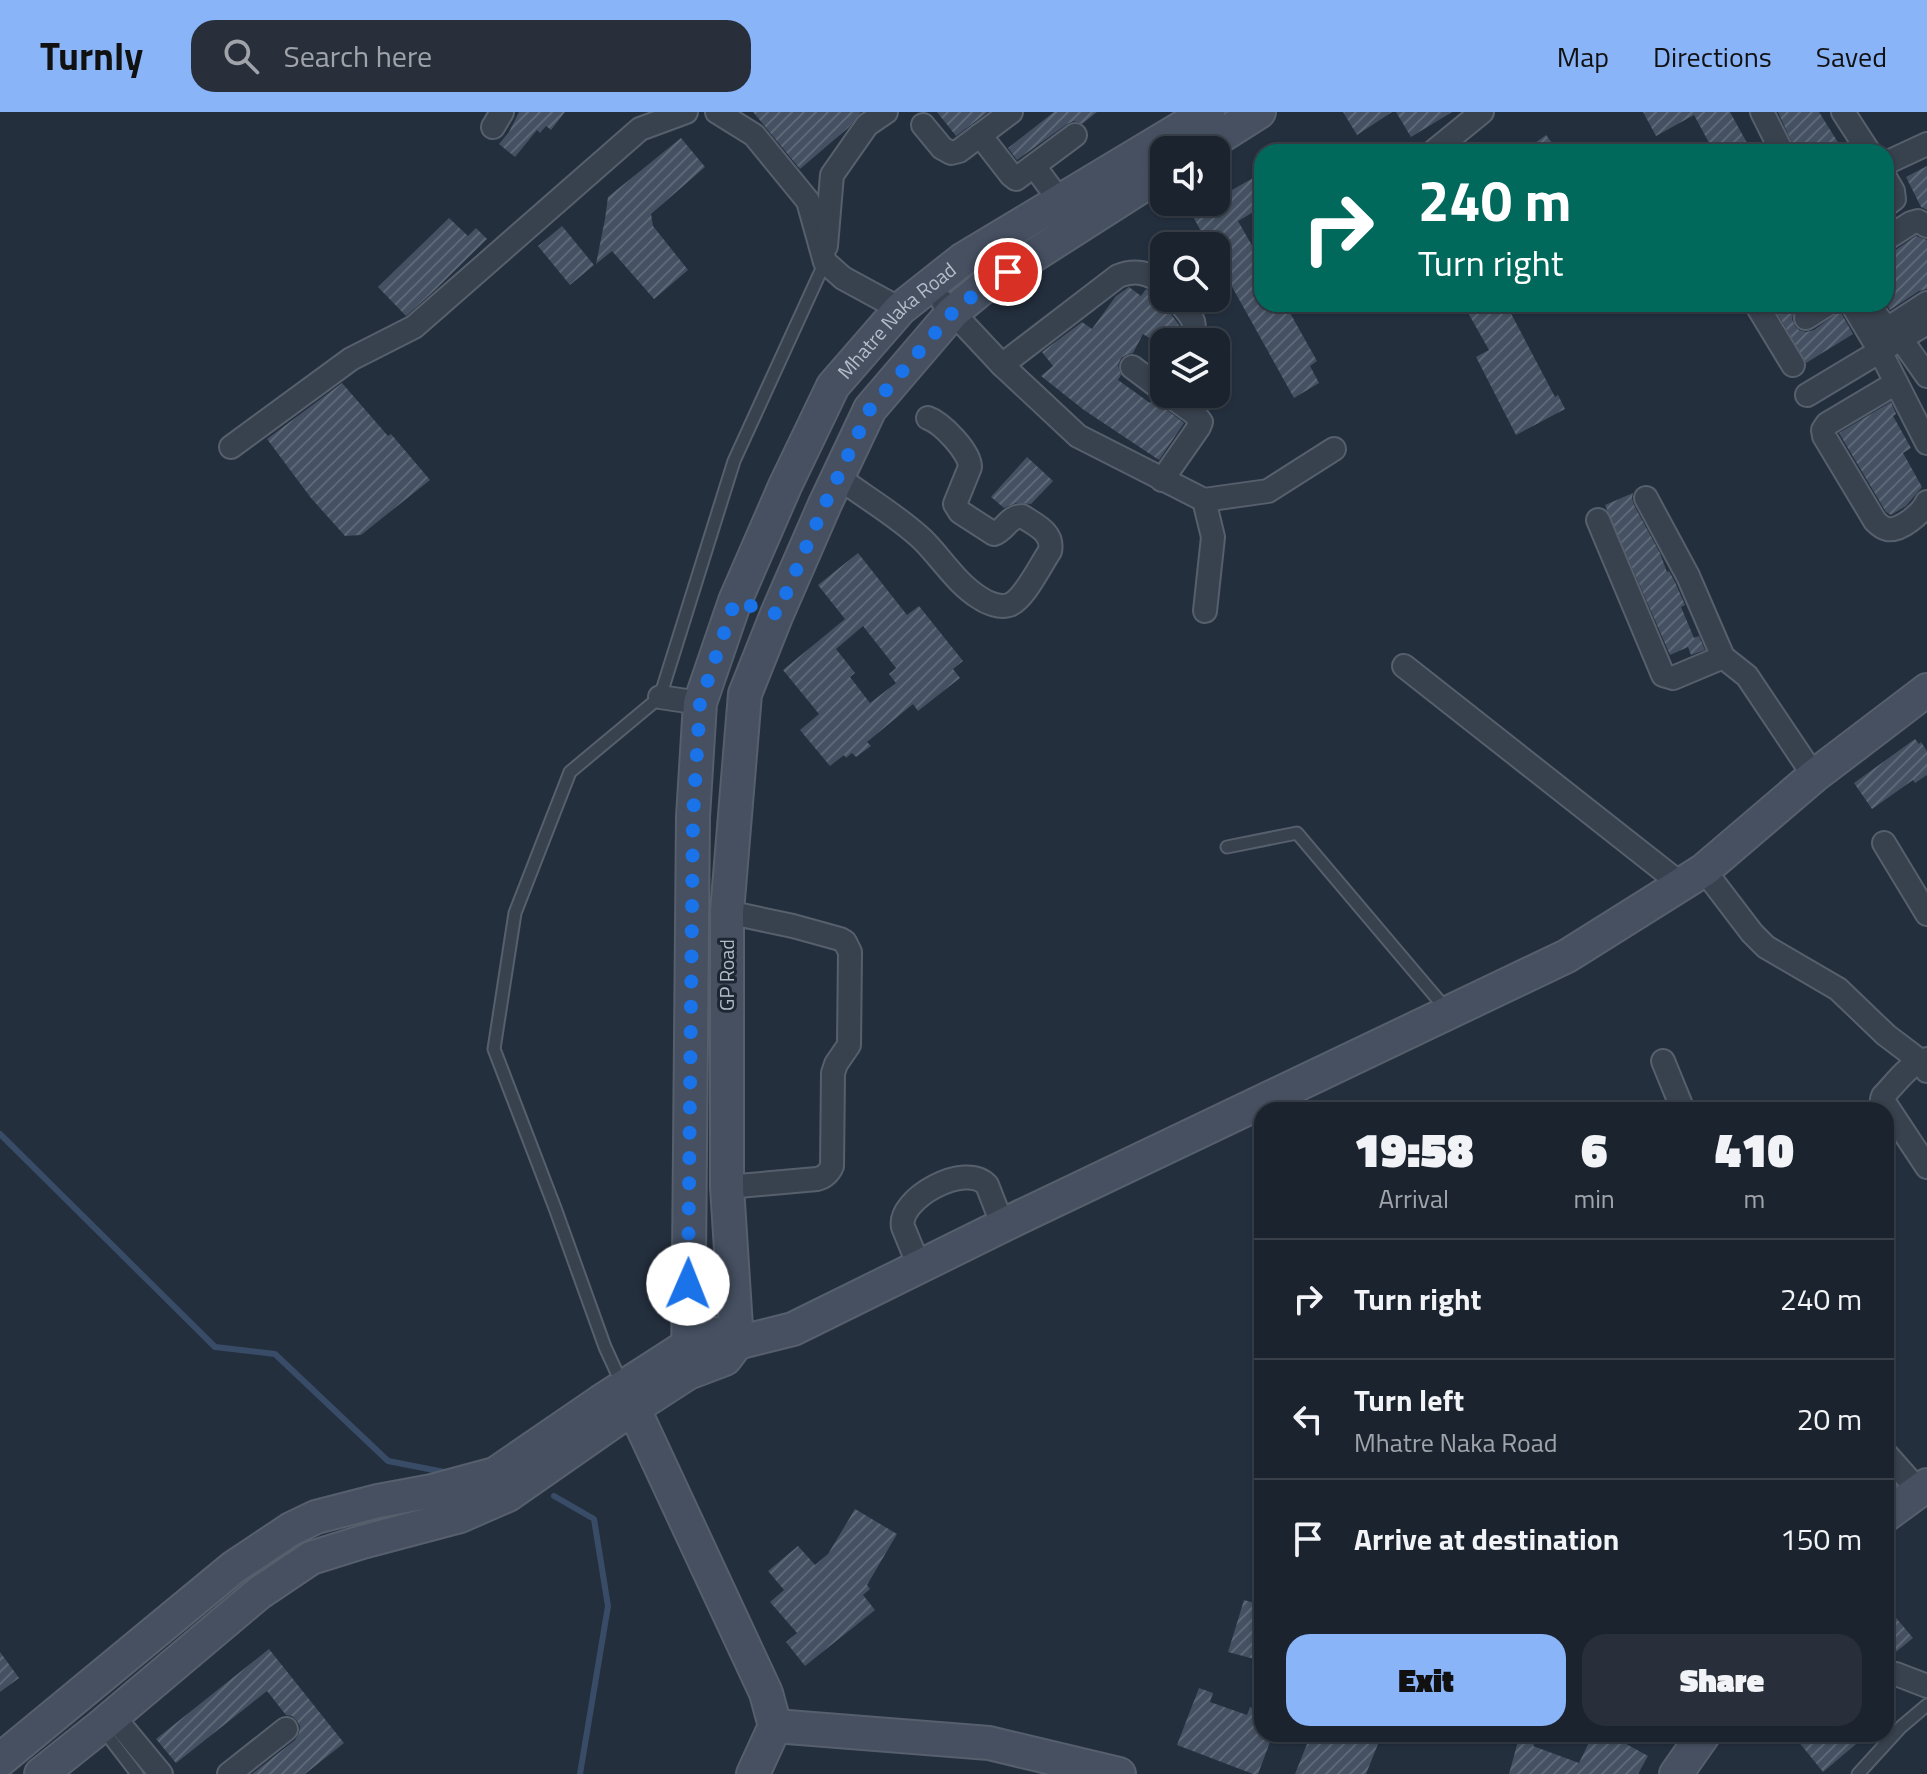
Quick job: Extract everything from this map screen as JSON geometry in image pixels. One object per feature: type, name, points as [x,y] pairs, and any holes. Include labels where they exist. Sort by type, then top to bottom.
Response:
[{"type":"street","points":[[231,447],[351,359],[414,327],[640,129],[686,112]]},
{"type":"street","points":[[717,112],[754,135],[808,201],[825,262],[843,278],[900,309]]},
{"type":"street","points":[[825,262],[832,175],[867,125],[886,112]]},
{"type":"street","points":[[923,125],[942,148],[951,153],[959,151],[1011,112]]},
{"type":"street","name":"Mhatre Naka Road","points":[[735,601],[833,386],[900,309],[962,260],[1208,112]]},
{"type":"street","points":[[1221,136],[1259,112]]},
{"type":"street","points":[[1443,144],[1482,112]]},
{"type":"street","points":[[1762,112],[1778,144]]},
{"type":"street","points":[[1843,112],[1864,144]]},
{"type":"street","points":[[980,135],[1013,178],[1021,177],[1075,135]]},
{"type":"street","points":[[1894,159],[1927,144]]},
{"type":"street","points":[[1034,166],[1060,201]]},
{"type":"street","name":"Mhatre Naka Road","points":[[777,614],[870,409],[953,312],[981,289],[1150,181]]},
{"type":"street","points":[[1894,234],[1918,221],[1927,226]]},
{"type":"street","points":[[1002,365],[1118,276],[1129,272],[1150,275]]},
{"type":"street","points":[[926,287],[1002,365],[1078,436],[1204,500],[1268,491],[1334,449]]},
{"type":"street","points":[[1874,312],[1887,329],[1927,303]]},
{"type":"street","points":[[1761,312],[1793,365]]},
{"type":"street","points":[[1806,318],[1815,312]]},
{"type":"street","points":[[1857,312],[1927,443]]},
{"type":"street","points":[[1807,395],[1927,323]]},
{"type":"street","points":[[1901,339],[1927,376]]},
{"type":"street","points":[[1132,367],[1150,380]]},
{"type":"street","points":[[1896,383],[1827,424],[1823,430],[1824,436],[1881,526],[1895,528],[1914,518],[1927,502]]},
{"type":"street","points":[[1162,480],[1201,422],[1187,408]]},
{"type":"street","points":[[785,486],[831,491],[915,533],[979,598],[992,604],[1010,605],[1021,595],[1050,551],[1049,537],[1022,516],[1015,517],[994,534],[960,512],[955,504],[970,461],[938,423],[928,418]]},
{"type":"street","points":[[1646,498],[1688,576],[1723,657],[1747,676],[1814,776]]},
{"type":"street","points":[[1204,500],[1213,537],[1205,611]]},
{"type":"street","points":[[1598,520],[1663,675],[1673,678],[1723,657]]},
{"type":"street","points":[[735,601],[777,614]]},
{"type":"street","name":"GP Road","points":[[688,1360],[693,817],[700,703],[735,601]]},
{"type":"street","name":"GP Road","points":[[737,1343],[727,1187],[727,912],[745,694],[777,614]]},
{"type":"street","points":[[1404,666],[1693,878],[1766,947],[1838,989],[1886,1035],[1924,1064],[1883,1096],[1884,1102]]},
{"type":"street","points":[[1259,1102],[1567,956],[1693,878],[1814,776],[1925,696]]},
{"type":"street","points":[[660,697],[700,703]]},
{"type":"street","points":[[1884,843],[1927,914]]},
{"type":"street","points":[[727,912],[840,939],[848,946],[850,967],[849,1045],[833,1073],[832,1166],[829,1172],[817,1179],[727,1187]]},
{"type":"street","points":[[1663,1061],[1680,1102]]},
{"type":"street","points":[[0,1760],[234,1567],[291,1529],[316,1517],[495,1474],[629,1398],[688,1360],[725,1359],[737,1343],[793,1329],[1254,1104]]},
{"type":"street","points":[[1894,1117],[1927,1167]]},
{"type":"street","points":[[919,1266],[901,1221],[903,1215],[919,1197],[953,1178],[962,1176],[983,1180],[1003,1226]]},
{"type":"street","points":[[41,1774],[259,1593],[311,1558],[460,1516],[508,1495],[629,1398]]},
{"type":"street","points":[[629,1398],[766,1693],[775,1726],[753,1774]]},
{"type":"street","points":[[1894,1461],[1923,1488],[1894,1509]]},
{"type":"street","points":[[291,1529],[311,1558]]},
{"type":"street","points":[[1896,1674],[1927,1686]]},
{"type":"street","points":[[77,1698],[107,1721],[161,1774]]},
{"type":"street","points":[[775,1726],[989,1743],[1119,1774]]},
{"type":"street","points":[[229,1774],[286,1729]]},
{"type":"street","points":[[1676,1774],[1698,1742]]},
{"type":"lane","points":[[629,1398],[605,1347],[494,1049],[515,913],[570,772],[660,697],[734,461],[825,262]]},
{"type":"lane","points":[[1227,847],[1297,833],[1449,1013]]},
{"type":"lane","points":[[1894,1735],[1927,1705]]},
{"type":"lane","points":[[107,1721],[137,1774]]},
{"type":"lane","points":[[1858,1774],[1887,1742]]},
{"type":"building","points":[[519,112],[565,112],[551,130],[546,126],[540,133],[537,130],[515,157],[499,144]]},
{"type":"building","points":[[753,112],[861,112],[848,128],[800,169]]},
{"type":"building","points":[[937,112],[988,112],[956,136]]},
{"type":"building","points":[[1054,112],[1097,112],[1082,124],[1074,121],[1067,124],[1017,160],[1008,148]]},
{"type":"building","points":[[1343,112],[1392,112],[1357,135]]},
{"type":"building","points":[[1396,112],[1452,112],[1411,137]]},
{"type":"building","points":[[1643,112],[1730,112],[1748,144],[1710,144],[1694,115],[1656,136]]},
{"type":"building","points":[[1778,112],[1819,112],[1839,144],[1792,144]]},
{"type":"building","points":[[1546,135],[1553,144],[1534,144]]},
{"type":"building","points":[[681,138],[705,167],[651,214],[653,226],[688,270],[654,299],[612,251],[596,264],[608,197]]},
{"type":"building","points":[[1927,166],[1927,210],[1921,207],[1906,177]]},
{"type":"building","points":[[1254,178],[1254,212],[1238,221],[1254,249],[1254,312],[1289,312],[1317,361],[1310,366],[1319,383],[1294,398],[1230,283],[1230,232],[1201,232],[1193,216],[1230,216],[1230,191]]},
{"type":"building","points":[[449,218],[468,236],[476,228],[487,239],[406,316],[378,287]]},
{"type":"building","points":[[562,226],[594,265],[570,285],[538,246]]},
{"type":"building","points":[[1916,236],[1927,240],[1927,289],[1894,307],[1894,251]]},
{"type":"building","points":[[1129,287],[1141,296],[1146,289],[1150,291],[1150,312],[1169,312],[1179,325],[1177,328],[1150,328],[1150,339],[1143,334],[1133,353],[1121,358],[1118,365],[1121,375],[1118,380],[1150,403],[1150,408],[1164,408],[1184,423],[1159,460],[1084,410],[1041,376],[1053,366],[1042,352],[1082,322],[1092,329],[1116,296]]},
{"type":"building","points":[[1468,312],[1510,312],[1555,397],[1558,395],[1565,409],[1516,435],[1476,357],[1489,350]]},
{"type":"building","points":[[1777,312],[1794,312],[1795,326],[1806,332],[1841,312],[1853,334],[1806,363]]},
{"type":"building","points":[[342,383],[430,480],[361,535],[345,536],[311,498],[267,439]]},
{"type":"building","points":[[1891,402],[1896,414],[1893,416],[1911,448],[1903,453],[1922,487],[1906,506],[1891,515],[1886,512],[1839,433]]},
{"type":"building","points":[[1027,457],[1053,481],[1031,504],[1016,503],[1004,508],[991,497]]},
{"type":"building","points":[[1633,493],[1634,505],[1685,605],[1681,607],[1694,638],[1699,636],[1705,650],[1691,655],[1688,647],[1670,655],[1605,505]]},
{"type":"building","points":[[858,553],[907,615],[919,606],[963,661],[953,669],[960,678],[918,711],[913,704],[867,742],[871,746],[856,757],[852,753],[846,758],[844,755],[830,766],[800,730],[819,714],[783,670],[845,619],[818,585]],"holes":[[[863,626],[896,668],[889,674],[896,683],[870,703],[850,677],[855,673],[836,649]]]},
{"type":"building","points":[[1915,739],[1927,751],[1927,775],[1915,783],[1913,780],[1872,809],[1854,783]]},
{"type":"building","points":[[855,1509],[897,1534],[867,1585],[870,1589],[863,1595],[875,1610],[805,1666],[786,1642],[797,1633],[770,1602],[784,1590],[768,1571],[798,1546],[815,1565],[828,1554]]},
{"type":"building","points":[[1244,1600],[1254,1603],[1254,1659],[1228,1652]]},
{"type":"building","points":[[1894,1615],[1913,1638],[1894,1653]]},
{"type":"building","points":[[269,1649],[344,1743],[305,1774],[252,1774],[295,1740],[299,1733],[297,1721],[286,1715],[267,1691],[176,1763],[156,1739]]},
{"type":"building","points":[[0,1652],[19,1678],[0,1692]]},
{"type":"building","points":[[1199,1688],[1213,1693],[1210,1702],[1247,1715],[1250,1707],[1254,1709],[1254,1742],[1270,1742],[1258,1774],[1177,1745]]},
{"type":"building","points":[[1308,1742],[1379,1742],[1366,1774],[1295,1774]]},
{"type":"building","points":[[1518,1742],[1535,1742],[1533,1746],[1579,1763],[1589,1742],[1623,1742],[1648,1756],[1638,1774],[1509,1774]]},
{"type":"building","points":[[1799,1742],[1859,1742],[1823,1772]]},
{"type":"waterway","points":[[0,1134],[215,1347],[275,1354],[388,1461],[444,1472]]},
{"type":"waterway","points":[[554,1496],[594,1519],[608,1606],[580,1774]]},
{"type":"route","points":[[688,1284],[693,817],[700,703],[735,601],[777,614],[870,409],[953,312],[1008,272]]}]
